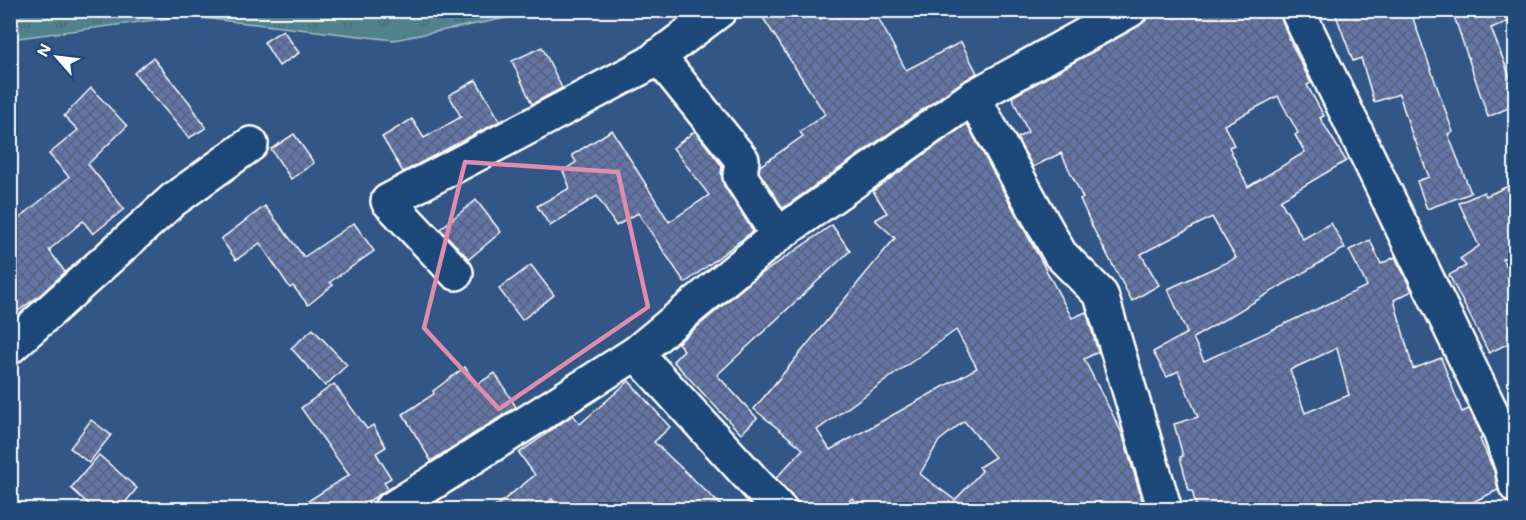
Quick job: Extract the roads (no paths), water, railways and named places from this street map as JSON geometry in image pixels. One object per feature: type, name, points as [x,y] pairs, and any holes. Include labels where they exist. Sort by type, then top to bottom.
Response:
[{"type":"street","points":[[456,273],[388,201],[658,56],[720,10]]},
{"type":"street","points":[[390,510],[636,353],[778,235],[973,97],[1130,10]]},
{"type":"street","points":[[1297,10],[1498,426],[1512,466],[1515,486]]},
{"type":"street","points":[[658,56],[742,160],[740,176],[778,235]]},
{"type":"street","points":[[973,97],[1060,254],[1101,295],[1165,510]]},
{"type":"street","points":[[10,347],[173,200],[251,144]]},
{"type":"street","points":[[636,353],[780,510]]}]
